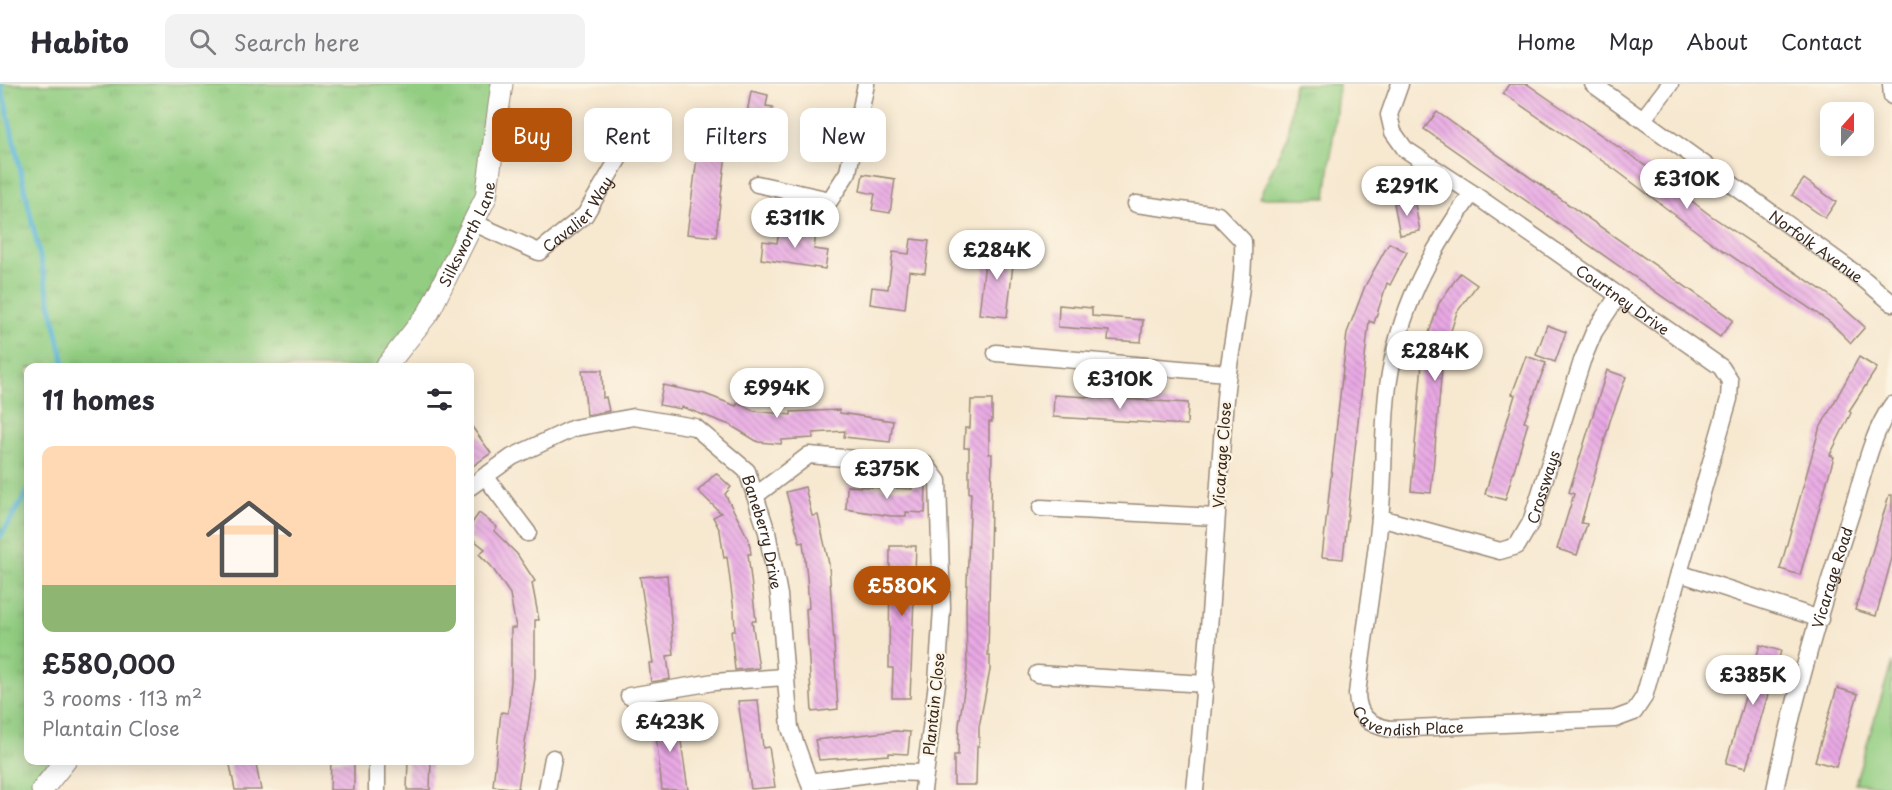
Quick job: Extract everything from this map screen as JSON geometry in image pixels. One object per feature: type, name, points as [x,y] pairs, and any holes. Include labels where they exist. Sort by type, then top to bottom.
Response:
[{"type":"street","name":"Silksworth Lane","points":[[389,363],[429,312],[486,197],[502,84]]},
{"type":"street","points":[[757,184],[830,200],[848,172],[866,84]]},
{"type":"street","name":"Courtney Drive","points":[[1400,84],[1389,115],[1394,132],[1405,149],[1472,193],[1721,367],[1730,381],[1730,399],[1679,573]]},
{"type":"street","name":"Norfolk Avenue","points":[[1593,84],[1866,281],[1892,303]]},
{"type":"street","points":[[1643,119],[1670,84]]},
{"type":"street","points":[[1891,84],[1892,96]]},
{"type":"street","name":"Cavalier Way","points":[[474,223],[539,252],[585,215],[617,162]]},
{"type":"street","name":"Cavendish Place","points":[[1472,193],[1445,231],[1417,280],[1399,332],[1388,387],[1380,518],[1357,694],[1358,707],[1364,719],[1377,727],[1390,729],[1615,719],[1634,712],[1644,697],[1679,573]]},
{"type":"street","name":"Vicarage Close","points":[[1136,204],[1218,214],[1243,241],[1244,268],[1227,373],[1206,684],[1195,790]]},
{"type":"street","name":"Crossways","points":[[1380,518],[1500,551],[1517,546],[1531,522],[1593,332],[1618,296]]},
{"type":"street","points":[[996,353],[1227,373]]},
{"type":"street","name":"Vicarage Road","points":[[1775,790],[1784,746],[1820,619],[1880,422],[1892,405]]},
{"type":"street","name":"Baneberry Drive","points":[[474,484],[513,457],[574,428],[634,417],[696,427],[747,471],[767,532],[779,595],[789,728],[810,786]]},
{"type":"street","name":"Plantain Close","points":[[755,496],[809,455],[926,465],[938,481],[942,608],[937,684],[923,790]]},
{"type":"street","points":[[485,476],[528,533]]},
{"type":"street","points":[[1041,508],[1216,517]]},
{"type":"street","points":[[1679,573],[1820,619]]},
{"type":"street","points":[[1037,674],[1206,684]]},
{"type":"street","points":[[629,696],[714,682],[785,677]]},
{"type":"street","points":[[547,790],[553,758]]},
{"type":"street","points":[[42,790],[62,765]]},
{"type":"street","points":[[377,765],[377,790]]},
{"type":"street","name":"Plantain Close","points":[[810,786],[885,772],[925,773]]},
{"type":"green space","points":[[0,84],[502,84],[499,108],[492,108],[492,155],[486,197],[387,363],[24,363],[24,765],[63,765],[42,790],[0,790]]},
{"type":"green space","points":[[1294,84],[1339,84],[1326,198],[1259,198],[1287,138]]},
{"type":"green space","points":[[1892,662],[1892,787],[1855,783]]},
{"type":"building","points":[[1509,84],[1527,84],[1646,166],[1710,215],[1829,295],[1865,327],[1851,343],[1830,322],[1712,243],[1617,171],[1503,93]]},
{"type":"building","points":[[751,91],[768,95],[766,106],[773,107],[773,108],[748,108]]},
{"type":"building","points":[[1437,112],[1733,320],[1720,337],[1424,129]]},
{"type":"building","points":[[696,162],[725,162],[716,237],[687,234]]},
{"type":"building","points":[[863,174],[895,179],[890,213],[872,210],[875,194],[860,191]]},
{"type":"building","points":[[1804,179],[1836,202],[1825,218],[1792,195]]},
{"type":"building","points":[[1414,199],[1420,231],[1400,235],[1394,203]]},
{"type":"building","points":[[780,227],[816,233],[814,249],[828,251],[825,269],[761,259],[763,241],[777,243]]},
{"type":"building","points":[[911,239],[929,241],[925,273],[909,271],[905,309],[870,304],[872,287],[888,289],[893,252],[909,254]]},
{"type":"building","points":[[1389,243],[1407,252],[1390,285],[1387,283],[1374,323],[1369,321],[1343,559],[1322,557],[1347,333],[1365,286]]},
{"type":"building","points":[[987,244],[1015,247],[1007,317],[979,314]]},
{"type":"building","points":[[1460,273],[1477,285],[1457,312],[1443,356],[1431,493],[1411,491],[1423,351],[1439,303]]},
{"type":"building","points":[[1059,305],[1092,308],[1092,316],[1143,320],[1141,342],[1108,340],[1109,331],[1058,327]]},
{"type":"building","points":[[1547,325],[1566,332],[1555,362],[1536,355]]},
{"type":"building","points":[[1526,356],[1546,363],[1524,422],[1528,423],[1505,500],[1485,494],[1515,395],[1512,394]]},
{"type":"building","points":[[1859,357],[1877,368],[1849,411],[1851,413],[1830,455],[1834,457],[1800,575],[1780,569],[1819,430]]},
{"type":"building","points":[[582,370],[602,370],[603,398],[606,397],[609,411],[587,415]]},
{"type":"building","points":[[1607,370],[1626,377],[1610,421],[1581,523],[1587,524],[1577,555],[1557,549],[1574,494],[1569,492]]},
{"type":"building","points":[[663,385],[705,394],[736,406],[738,403],[754,411],[791,415],[791,412],[839,410],[840,413],[893,421],[890,442],[844,437],[845,431],[813,433],[813,438],[782,440],[781,444],[758,442],[730,425],[682,407],[681,409],[659,405]]},
{"type":"building","points":[[1054,395],[1188,403],[1187,425],[1053,417]]},
{"type":"building","points":[[971,400],[992,400],[992,422],[989,422],[989,454],[992,454],[988,655],[990,655],[990,670],[979,727],[976,785],[954,785],[954,755],[958,755],[959,725],[967,670],[966,604],[971,493],[969,493],[969,448],[964,448],[965,428],[970,428]]},
{"type":"building","points":[[474,430],[491,453],[474,465]]},
{"type":"building","points":[[716,473],[731,487],[725,494],[749,540],[751,554],[748,554],[756,621],[752,621],[759,668],[735,670],[731,631],[735,631],[734,611],[727,557],[724,558],[720,531],[713,517],[721,513],[698,491]]},
{"type":"building","points":[[847,486],[912,489],[912,486],[926,486],[925,513],[906,512],[906,516],[891,516],[846,509]]},
{"type":"building","points":[[805,487],[812,516],[818,515],[829,564],[838,709],[812,712],[806,609],[809,608],[803,542],[800,543],[786,492]]},
{"type":"building","points":[[1889,495],[1892,495],[1892,558],[1876,616],[1855,610]]},
{"type":"building","points":[[479,513],[497,527],[494,531],[517,554],[535,581],[532,583],[539,620],[535,620],[535,678],[518,789],[493,786],[501,712],[508,713],[511,681],[511,628],[516,628],[510,594],[491,566],[479,554],[485,549],[474,540],[474,520]]},
{"type":"building","points":[[890,546],[916,546],[910,698],[892,698],[893,668],[889,668]]},
{"type":"building","points":[[667,575],[674,655],[667,656],[670,679],[651,682],[649,663],[653,663],[640,577]]},
{"type":"building","points":[[1760,645],[1781,651],[1746,768],[1726,763]]},
{"type":"building","points":[[1837,688],[1858,694],[1836,767],[1815,761]]},
{"type":"building","points":[[758,700],[763,748],[769,747],[775,787],[751,789],[738,701]]},
{"type":"building","points":[[677,714],[688,790],[662,790],[654,716]]},
{"type":"building","points":[[895,731],[910,732],[908,754],[889,753],[889,755],[819,760],[815,740]]},
{"type":"building","points":[[230,765],[256,765],[261,790],[235,790]]},
{"type":"building","points":[[331,765],[354,765],[354,790],[330,790]]},
{"type":"building","points":[[408,765],[431,765],[430,790],[407,790]]},
{"type":"waterway","points":[[1,84],[64,363]]},
{"type":"waterway","points":[[0,537],[24,498]]}]
